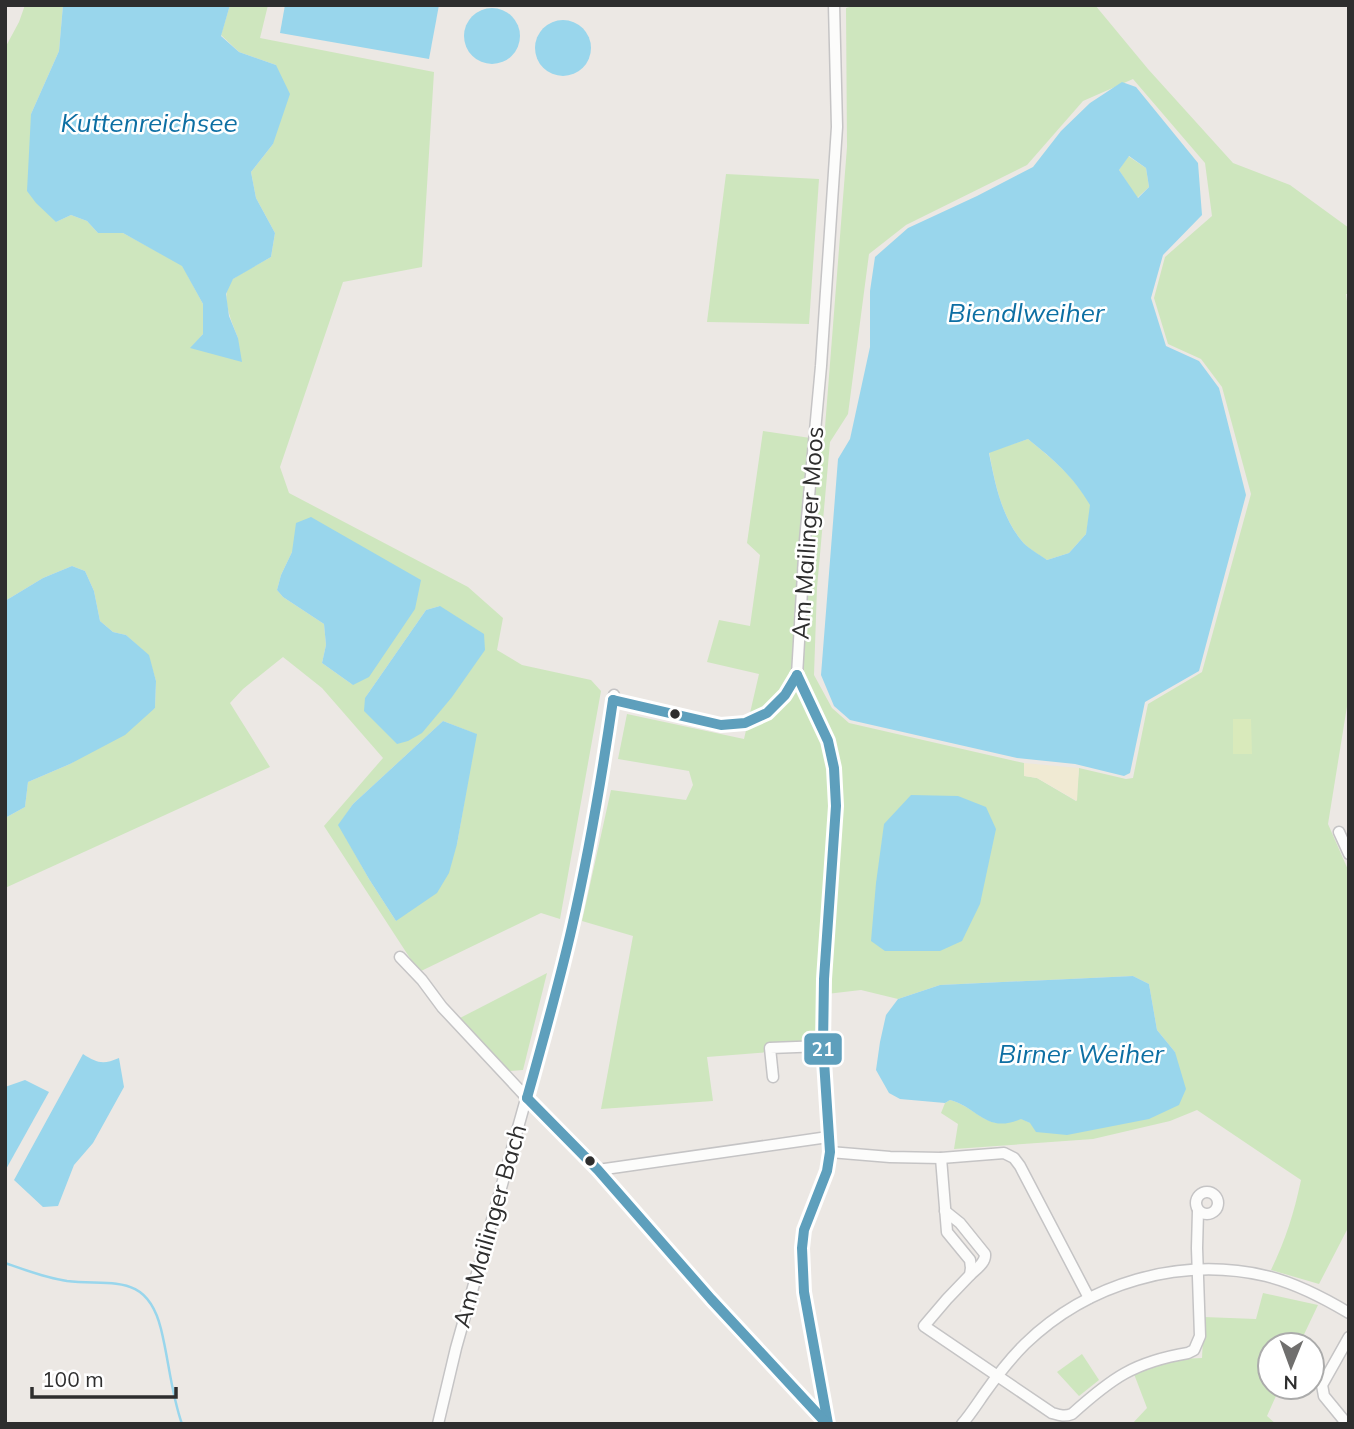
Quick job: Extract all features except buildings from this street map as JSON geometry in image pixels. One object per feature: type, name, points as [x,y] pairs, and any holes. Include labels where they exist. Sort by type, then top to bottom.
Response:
[{"type":"street","name":"Am Mailinger Moos","points":[[828,1424],[804,1292],[802,1248],[804,1230],[827,1171],[830,1152],[823,1046],[824,979],[836,806],[834,768],[828,741],[797,675],[836,127],[834,5]]},
{"type":"street","name":"Am Mailinger Bach","points":[[438,1424],[456,1348],[553,1003],[577,904],[597,807],[614,698],[721,725],[745,723],[766,713],[785,695],[797,675]]},
{"type":"street","points":[[1339,832],[1349,854]]},
{"type":"street","points":[[400,957],[442,1007],[598,1170],[711,1299],[828,1424]]},
{"type":"street","points":[[773,1077],[770,1048],[823,1046]]},
{"type":"street","points":[[598,1170],[828,1137]]},
{"type":"street","points":[[830,1152],[942,1158],[1004,1153],[1014,1158],[1089,1298]]},
{"type":"street","points":[[942,1158],[947,1232],[970,1260],[970,1275]]},
{"type":"street","points":[[945,1211],[960,1223],[985,1254],[985,1258],[924,1326],[1052,1413],[1066,1416],[1127,1370],[1194,1350],[1200,1336],[1198,1210]]},
{"type":"street","points":[[962,1424],[997,1376],[1025,1344],[1058,1317],[1089,1298],[1139,1278],[1198,1269],[1235,1270],[1269,1276],[1327,1300],[1349,1313]]},
{"type":"street","points":[[1348,1424],[1324,1396],[1322,1385],[1349,1337]]},
{"type":"green space","points":[[25,5],[63,5],[59,51],[31,114],[56,222],[71,215],[87,221],[98,233],[123,233],[182,265],[203,304],[203,334],[191,348],[238,338],[228,309],[228,286],[232,280],[271,257],[275,233],[256,198],[251,172],[273,144],[276,65],[239,52],[221,35],[230,5],[268,5],[260,38],[434,72],[422,267],[343,282],[280,467],[289,493],[468,587],[503,618],[497,650],[522,665],[591,680],[601,691],[560,919],[541,913],[419,972],[324,826],[383,758],[322,688],[283,657],[230,703],[270,767],[5,888],[5,818],[25,807],[28,782],[70,764],[155,708],[156,681],[148,655],[126,635],[113,632],[100,621],[94,591],[85,571],[72,566],[43,578],[5,601],[5,48]],"holes":[[[292,552],[353,685],[322,663],[326,645],[324,624],[283,597],[277,590]],[[440,606],[365,698],[426,610]],[[443,721],[476,734],[457,844],[396,921],[339,825],[353,804]]]},
{"type":"green space","points":[[856,5],[1095,5],[1148,69],[1233,163],[1290,185],[1349,228],[1349,294],[1346,294],[1349,316],[1349,694],[1328,824],[1349,872],[1349,1226],[1319,1284],[1271,1270],[1289,1226],[1301,1180],[1197,1110],[1170,1121],[1093,1139],[954,1149],[958,1124],[941,1113],[945,1103],[950,1100],[991,1121],[1009,1122],[1020,1118],[1030,1123],[1175,1052],[1157,1030],[1149,984],[1133,976],[940,985],[898,999],[861,990],[818,995],[818,1048],[707,1057],[713,1101],[601,1109],[633,936],[582,921],[611,790],[686,800],[693,785],[689,771],[618,759],[627,714],[744,739],[759,674],[707,662],[719,620],[750,626],[760,555],[747,543],[763,431],[824,440],[847,147],[846,8]],"holes":[[[1133,79],[1205,163],[1212,216],[1165,257],[1154,298],[1168,344],[1201,359],[1222,387],[1251,494],[1202,672],[1148,704],[1133,778],[1126,779],[1079,768],[1076,801],[1037,778],[1025,776],[1024,763],[849,723],[832,708],[814,675],[817,588],[830,442],[848,414],[869,254],[906,225],[1027,165],[1083,101]]]},
{"type":"green space","points":[[1128,156],[1146,168],[1149,187],[1137,198],[1119,170]]},
{"type":"green space","points":[[726,174],[819,179],[809,324],[707,322]]},
{"type":"green space","points":[[1028,439],[1063,469],[1091,505],[1086,534],[1069,553],[1047,560],[1023,543],[1008,520],[996,487],[989,452]]},
{"type":"green space","points":[[1233,719],[1251,719],[1252,754],[1233,754]]},
{"type":"green space","points":[[547,973],[523,1070],[510,1071],[460,1018]]},
{"type":"green space","points":[[1263,1293],[1318,1305],[1306,1331],[1256,1331],[1256,1401],[1274,1401],[1267,1416],[1276,1424],[1132,1424],[1147,1408],[1134,1374],[1179,1359],[1202,1358],[1204,1317],[1256,1319]]},
{"type":"green space","points":[[1082,1354],[1099,1380],[1079,1396],[1057,1372]]},
{"type":"sand","points":[[1024,763],[1079,768],[1077,801],[1037,778],[1024,776]]},
{"type":"water","name":"Kuttenreichsee","points":[[63,5],[230,5],[221,36],[239,52],[276,65],[290,94],[273,144],[251,172],[256,198],[275,233],[271,257],[233,279],[226,294],[229,316],[238,338],[242,362],[190,348],[203,334],[203,304],[182,266],[123,233],[98,233],[87,221],[71,215],[56,222],[27,191],[31,114],[59,51]]},
{"type":"water","points":[[285,5],[439,5],[429,59],[280,33]]},
{"type":"water","points":[[487,8],[497,8],[512,16],[518,25],[518,47],[512,56],[497,64],[487,64],[469,52],[464,41],[464,31],[476,13]]},
{"type":"water","points":[[558,20],[568,20],[583,28],[589,37],[589,59],[583,68],[568,76],[558,76],[540,64],[535,53],[535,43],[547,25]]},
{"type":"water","name":"Biendlweiher","points":[[1122,82],[1136,87],[1198,163],[1202,215],[1163,255],[1151,298],[1166,346],[1199,361],[1219,388],[1246,495],[1199,671],[1145,702],[1130,773],[1124,776],[1075,764],[1017,758],[850,720],[834,706],[821,675],[838,459],[850,439],[870,347],[870,291],[875,257],[908,228],[1033,167],[1061,131],[1090,103]],"holes":[[[1129,156],[1146,168],[1149,187],[1138,198],[1119,170]],[[1028,439],[1062,469],[1090,505],[1086,534],[1069,553],[1047,560],[1024,543],[1008,520],[996,487],[989,453]]]},
{"type":"water","points":[[311,517],[421,580],[415,609],[369,677],[353,685],[322,663],[326,645],[324,624],[283,597],[277,590],[292,552],[296,523]]},
{"type":"water","points":[[72,566],[85,571],[94,591],[100,621],[113,632],[126,635],[149,655],[156,681],[155,708],[125,735],[70,764],[28,782],[25,807],[5,818],[5,601],[43,578]]},
{"type":"water","points":[[440,606],[484,634],[485,650],[452,697],[422,733],[397,744],[364,711],[365,698],[426,610]]},
{"type":"water","points":[[443,721],[477,734],[457,844],[449,873],[437,893],[396,921],[338,825],[353,804]]},
{"type":"water","points":[[911,795],[958,796],[986,807],[996,829],[980,904],[962,941],[940,951],[885,951],[871,941],[884,824]]},
{"type":"water","name":"Birner Weiher","points":[[1133,976],[1149,984],[1157,1030],[1175,1052],[1186,1089],[1179,1105],[1149,1119],[1067,1135],[1036,1132],[1030,1123],[1021,1119],[1009,1123],[991,1122],[950,1100],[945,1103],[900,1099],[889,1093],[876,1070],[886,1015],[898,999],[940,985]]},
{"type":"water","points":[[83,1054],[100,1062],[119,1058],[124,1087],[93,1143],[74,1165],[58,1206],[43,1207],[14,1180]]},
{"type":"water","points":[[25,1080],[49,1092],[5,1171],[5,1087]]},
{"type":"waterway","points":[[5,1263],[59,1280],[126,1286],[147,1298],[161,1329],[182,1424]]},
{"type":"transit line","name":"21","points":[[797,675],[828,741],[834,768],[836,806],[824,979],[823,1046],[830,1152],[827,1171],[804,1230],[802,1248],[804,1292],[828,1424]]},
{"type":"transit line","name":"21","points":[[613,700],[721,725],[745,723],[767,713],[785,695],[797,675]]},
{"type":"transit line","name":"21","points":[[527,1098],[578,899],[613,700]]},
{"type":"transit line","name":"21","points":[[527,1098],[598,1170],[711,1299],[827,1424]]}]
